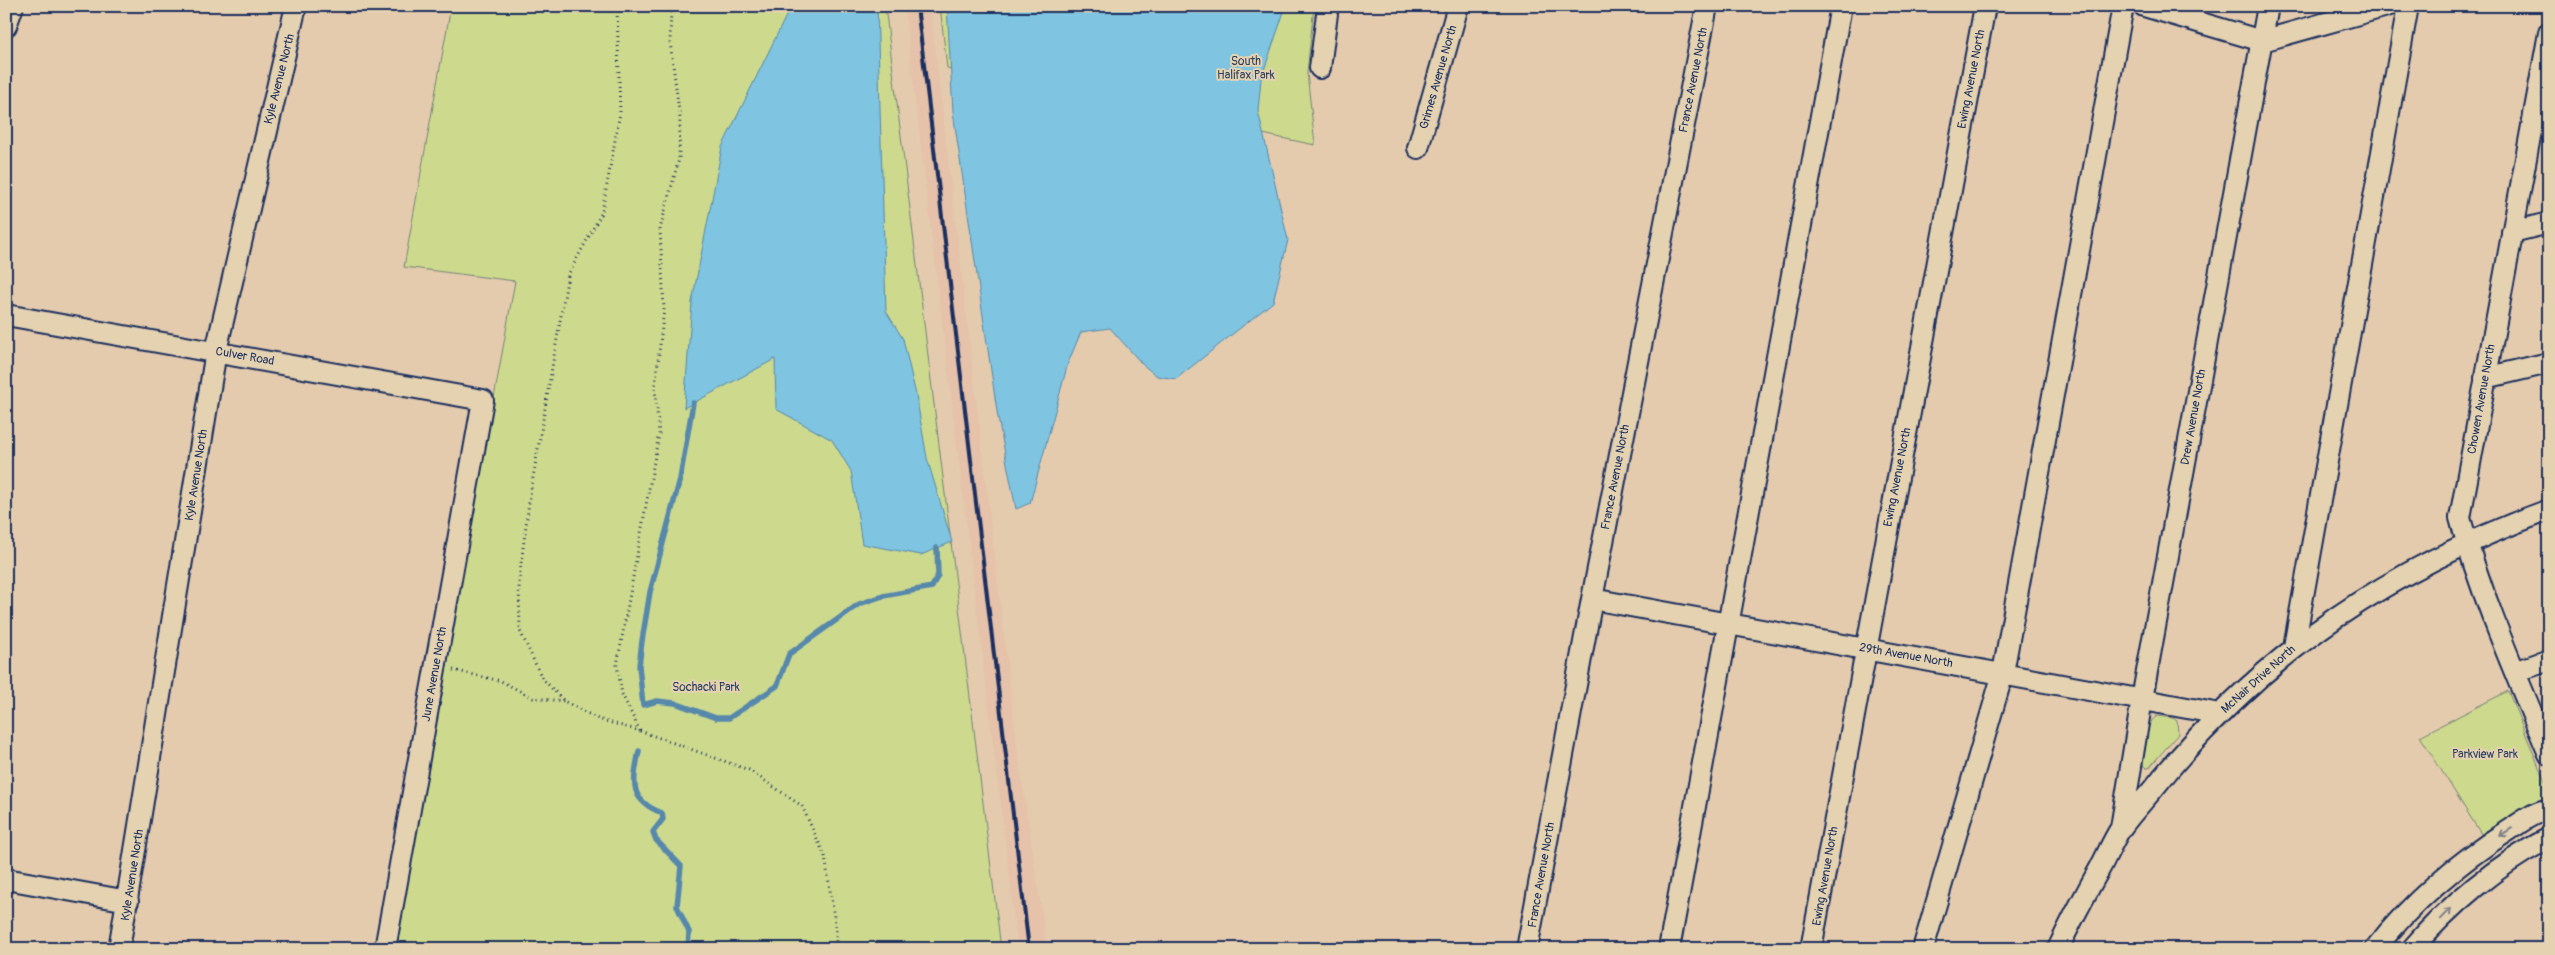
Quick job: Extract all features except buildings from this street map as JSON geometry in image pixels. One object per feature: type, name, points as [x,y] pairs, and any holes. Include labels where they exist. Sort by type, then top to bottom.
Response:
[{"type":"street","points":[[6,26],[13,6]]},
{"type":"street","name":"Kyle Avenue North","points":[[120,949],[216,351],[296,6]]},
{"type":"street","points":[[1320,68],[1328,6]]},
{"type":"street","name":"Grimes Avenue North","points":[[1418,148],[1458,6]]},
{"type":"street","name":"France Avenue North","points":[[1527,949],[1592,599],[1707,6]]},
{"type":"street","points":[[1669,949],[1841,6]]},
{"type":"street","name":"Ewing Avenue North","points":[[1811,949],[1985,6]]},
{"type":"street","points":[[1923,949],[2003,673],[2123,6]]},
{"type":"street","points":[[2144,6],[2262,41],[2387,6]]},
{"type":"street","name":"Drew Avenue North","points":[[2121,828],[2142,699],[2268,6]]},
{"type":"street","points":[[2294,647],[2408,6]]},
{"type":"street","name":"Chowen Avenue North","points":[[2549,33],[2460,518],[2467,544],[2515,672],[2549,754]]},
{"type":"street","points":[[2512,232],[2549,223]]},
{"type":"street","name":"Culver Road","points":[[6,315],[483,400]]},
{"type":"street","points":[[2485,378],[2549,363]]},
{"type":"street","name":"June Avenue North","points":[[385,949],[483,400]]},
{"type":"street","name":"McNair Drive North","points":[[2058,949],[2121,828],[2184,753],[2220,714],[2294,647],[2349,607],[2410,571],[2507,525],[2549,510]]},
{"type":"street","name":"29th Avenue North","points":[[1592,599],[2220,714]]},
{"type":"street","points":[[2515,672],[2549,660]]},
{"type":"street","points":[[2375,949],[2388,932],[2430,889],[2475,852],[2525,820],[2544,810],[2549,810]]},
{"type":"street","points":[[2412,949],[2452,907],[2488,878],[2549,838]]},
{"type":"street","points":[[6,879],[128,901]]},
{"type":"path","points":[[564,702],[542,678],[520,631],[519,579],[530,495],[568,275],[602,212],[618,122],[617,6]]},
{"type":"path","points":[[640,731],[622,694],[617,665],[659,434],[655,388],[664,309],[660,229],[679,159],[680,118],[670,42],[671,6]]},
{"type":"path","points":[[435,666],[501,681],[533,698],[564,702],[598,719],[640,731],[749,770],[802,806],[825,856],[836,930],[836,949]]},
{"type":"shaded area","points":[[904,6],[930,6],[1017,747],[1047,949],[1018,949]]},
{"type":"green space","name":"Sochacki Park","points":[[451,6],[885,6],[1001,949],[395,949],[515,281],[404,267]]},
{"type":"green space","name":"South Halifax Park","points":[[940,6],[1314,6],[1307,73],[1315,145],[947,68]]},
{"type":"green space","name":"Parkview Park","points":[[2508,691],[2548,789],[2545,797],[2481,834],[2420,736]]},
{"type":"green space","points":[[2157,716],[2173,718],[2177,721],[2178,734],[2149,768],[2146,768],[2142,764],[2145,738],[2149,725]]},
{"type":"water","points":[[791,6],[877,6],[886,311],[903,339],[916,395],[927,458],[952,542],[921,555],[862,544],[851,471],[832,440],[776,409],[775,359],[684,408],[692,302],[722,147]]},
{"type":"water","points":[[947,6],[1286,6],[1261,79],[1258,111],[1288,240],[1273,302],[1176,379],[1157,376],[1143,365],[1110,328],[1081,332],[1068,363],[1030,503],[1016,509],[998,418],[953,112]]},
{"type":"waterway","points":[[693,403],[680,479],[650,592],[639,666],[643,705],[657,701],[675,703],[716,718],[729,718],[777,686],[789,654],[859,604],[883,596],[932,587],[938,575],[937,548]]},
{"type":"waterway","points":[[639,751],[635,772],[635,789],[643,802],[662,813],[663,819],[653,832],[656,840],[681,866],[677,906],[689,932],[688,949]]},
{"type":"railway","points":[[917,6],[1029,949]]}]
